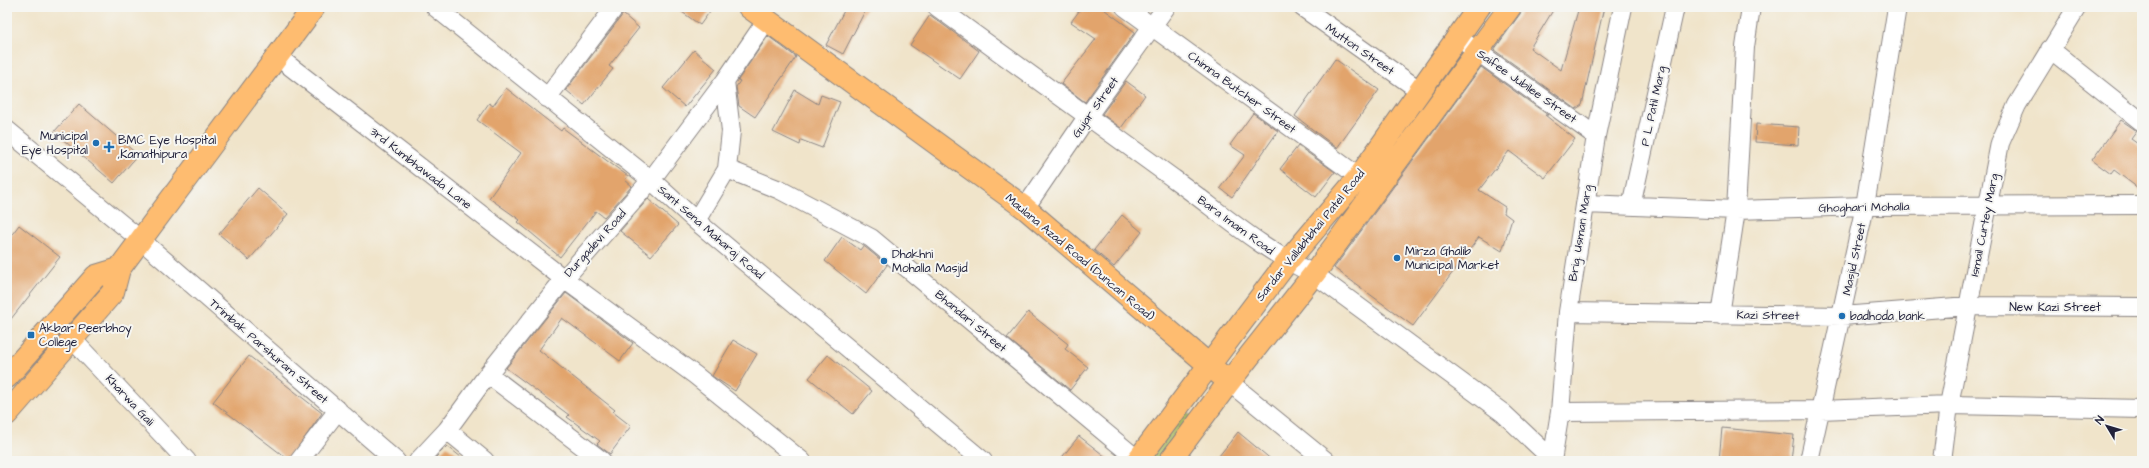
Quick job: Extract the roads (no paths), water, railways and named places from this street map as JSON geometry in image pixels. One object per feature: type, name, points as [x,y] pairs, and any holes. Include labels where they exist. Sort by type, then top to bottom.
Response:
[{"type":"main road","points":[[7,414],[113,292],[119,270],[142,241],[314,7]]},
{"type":"main road","name":"Maulana Azad Road (Duncan Road)","points":[[749,7],[766,21],[1025,208],[1228,382]]},
{"type":"main road","name":"Sardar Vallabhbhai Patel Road","points":[[1138,461],[1208,365],[1288,262],[1359,177],[1479,7]]},
{"type":"main road","name":"Sardar Vallabhbhai Patel Road","points":[[1170,461],[1228,382],[1314,274],[1510,7]]},
{"type":"main road","points":[[7,377],[96,276],[119,270]]},
{"type":"street","name":"Sant Sena Maharaj Road","points":[[435,7],[651,180],[696,221],[983,461]]},
{"type":"street","points":[[547,98],[616,7]]},
{"type":"street","name":"Bara Imam Road","points":[[937,7],[1252,238],[1288,262],[1314,274],[1503,413],[1552,460]]},
{"type":"street","name":"Chimna Butcher Street","points":[[1125,7],[1359,177]]},
{"type":"street","name":"Gujar Street","points":[[1025,208],[1087,117],[1166,7]]},
{"type":"street","name":"Mutton Street","points":[[1302,7],[1419,90]]},
{"type":"street","name":"Brig. Usman Marg","points":[[1552,460],[1560,412],[1568,312],[1596,136],[1623,7]]},
{"type":"street","name":"P L Patil Marg","points":[[1631,206],[1675,7]]},
{"type":"street","points":[[1720,314],[1736,210],[1745,47],[1751,7]]},
{"type":"street","name":"Masjid Street","points":[[1809,461],[1865,206],[1896,7]]},
{"type":"street","name":"Ismail Curtey Marg","points":[[1942,461],[1949,405],[2000,143],[2008,122],[2050,49],[2078,7]]},
{"type":"street","name":"Durgadevi Road","points":[[418,461],[447,430],[488,374],[564,279],[651,180],[726,81],[766,21]]},
{"type":"street","name":"Saifee Jubilee Street","points":[[1457,37],[1596,136]]},
{"type":"street","points":[[2050,49],[2142,122]]},
{"type":"street","name":"3rd Kumbhawada Lane","points":[[278,56],[564,279],[695,375],[802,461]]},
{"type":"street","points":[[696,221],[727,169],[731,131],[726,81]]},
{"type":"street","name":"Trimbak Parshuram Street","points":[[7,130],[142,241],[396,461]]},
{"type":"street","name":"Bhandari Street","points":[[727,169],[780,190],[871,238],[1138,461]]},
{"type":"street","name":"Ghoghari Mohalla","points":[[1585,204],[1736,210],[1865,206],[1987,207],[2142,205]]},
{"type":"street","name":"Kazi Street","points":[[1568,312],[1842,316],[1968,306]]},
{"type":"street","name":"New Kazi Street","points":[[1968,306],[2142,307]]},
{"type":"street","name":"Kharwa Gali","points":[[72,339],[187,461]]},
{"type":"street","points":[[488,374],[602,461]]},
{"type":"street","name":"Maulana Azad Road (Duncan Road)","points":[[1228,382],[1326,461]]},
{"type":"street","points":[[1560,412],[1820,410],[1949,405],[2142,410]]},
{"type":"street","points":[[299,461],[338,410]]},
{"type":"street","points":[[447,430],[485,461]]},
{"type":"place","name":"Municipal Eye Hospital","points":[[96,143]]},
{"type":"place","name":"BMC Eye Hospital ,Kamathipura","points":[[109,147]]},
{"type":"place","name":"Mirza Ghalib Municipal Market","points":[[1397,258]]},
{"type":"place","name":"Dhakhni Mohalla Masjid","points":[[884,261]]},
{"type":"place","name":"badhoda bank","points":[[1842,316]]},
{"type":"place","name":"Akbar Peerbhoy College","points":[[31,335]]}]
